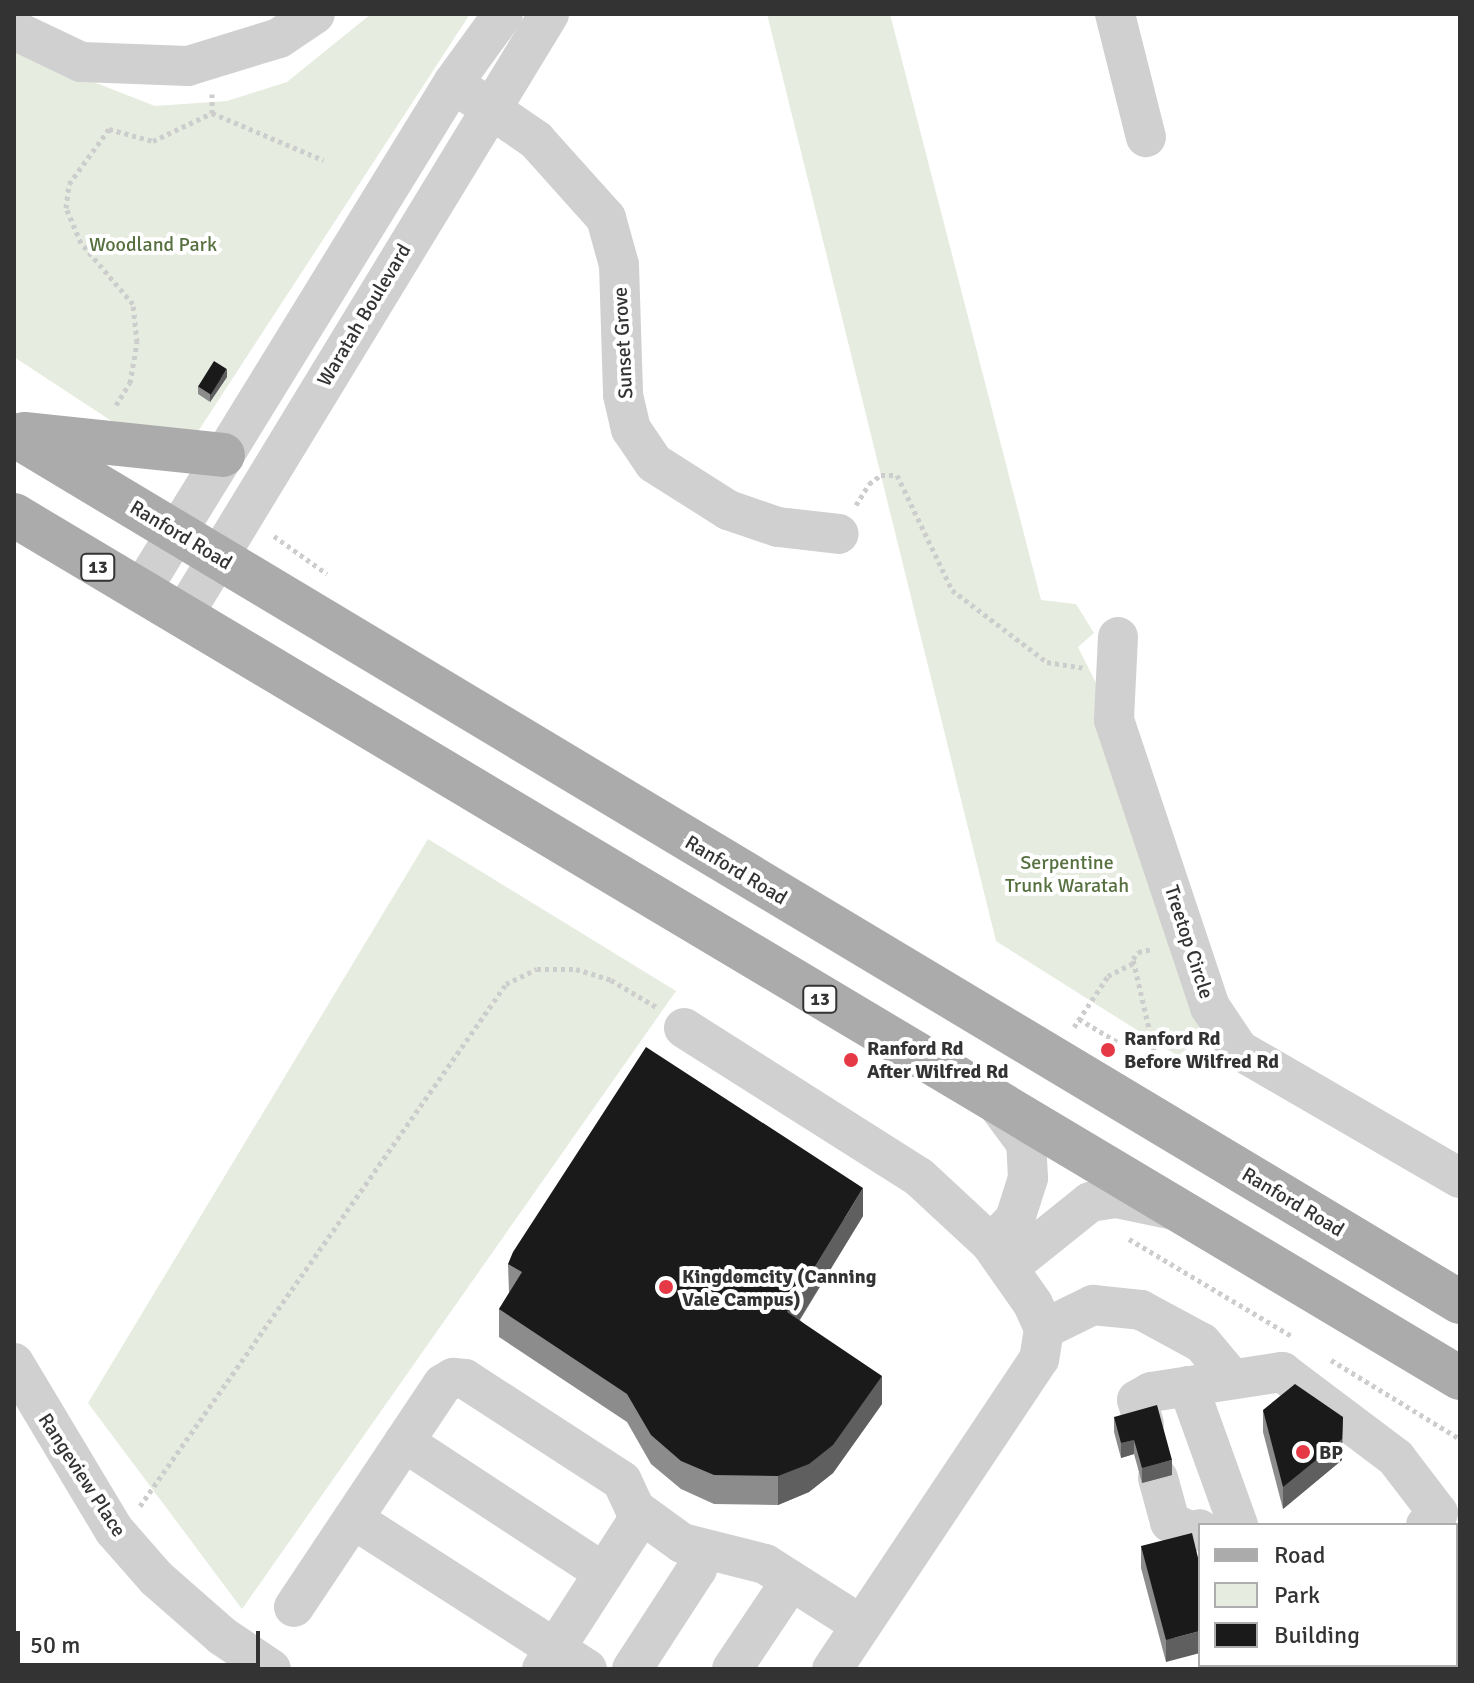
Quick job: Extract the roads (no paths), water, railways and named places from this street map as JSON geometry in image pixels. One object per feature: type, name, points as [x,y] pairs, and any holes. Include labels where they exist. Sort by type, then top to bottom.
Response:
[{"type":"main road","points":[[14,434],[223,455]]},
{"type":"main road","name":"Ranford Road","points":[[14,434],[1460,1302]]},
{"type":"main road","name":"13","points":[[14,515],[1460,1378]]},
{"type":"street","points":[[14,30],[81,62],[188,66],[279,38],[315,14]]},
{"type":"street","points":[[140,592],[453,83],[503,14]]},
{"type":"street","name":"Waratah Boulevard","points":[[182,617],[489,107],[549,14]]},
{"type":"street","points":[[1115,14],[1146,137]]},
{"type":"street","name":"Sunset Grove","points":[[453,83],[489,107],[567,169],[606,218],[619,265],[623,395],[631,429],[654,463],[728,510],[778,527],[839,534]]},
{"type":"street","name":"Treetop Circle","points":[[1117,656],[1114,720],[1210,1007],[1239,1050],[1460,1178]]},
{"type":"street","points":[[684,1028],[919,1177],[1000,1255],[1044,1329],[1039,1359],[832,1669]]},
{"type":"street","points":[[997,1104],[1026,1143],[1028,1178],[1000,1255]]},
{"type":"street","points":[[1000,1255],[1090,1202],[1116,1198],[1180,1212]]},
{"type":"street","points":[[1044,1329],[1093,1305],[1141,1310],[1202,1343],[1232,1379]]},
{"type":"street","name":"Rangeview Place","points":[[14,1363],[114,1530],[156,1578],[211,1626],[271,1669]]},
{"type":"street","points":[[1144,1424],[1137,1400],[1151,1392],[1282,1372],[1396,1458],[1438,1513],[1428,1523]]},
{"type":"street","points":[[294,1607],[443,1384],[465,1379],[622,1481],[642,1514],[682,1543],[702,1550],[739,1553],[861,1625]]},
{"type":"street","points":[[1188,1386],[1222,1523]]},
{"type":"street","points":[[404,1442],[604,1573]]},
{"type":"street","points":[[1158,1478],[1170,1522],[1191,1532],[1198,1530]]},
{"type":"street","points":[[353,1519],[561,1663],[604,1573],[642,1514]]},
{"type":"street","points":[[632,1669],[697,1569],[702,1550]]},
{"type":"street","points":[[732,1669],[791,1581]]},
{"type":"place","name":"Ranford Rd Before Wilfred Rd","points":[[1108,1050]]},
{"type":"place","name":"Ranford Rd After Wilfred Rd","points":[[851,1060]]},
{"type":"place","name":"Kingdomcity (Canning Vale Campus)","points":[[666,1287]]},
{"type":"place","name":"BP","points":[[1303,1452]]},
{"type":"park label","name":"Woodland Park","points":[[153,244]]},
{"type":"park label","name":"Serpentine Trunk Waratah","points":[[1067,874]]}]
